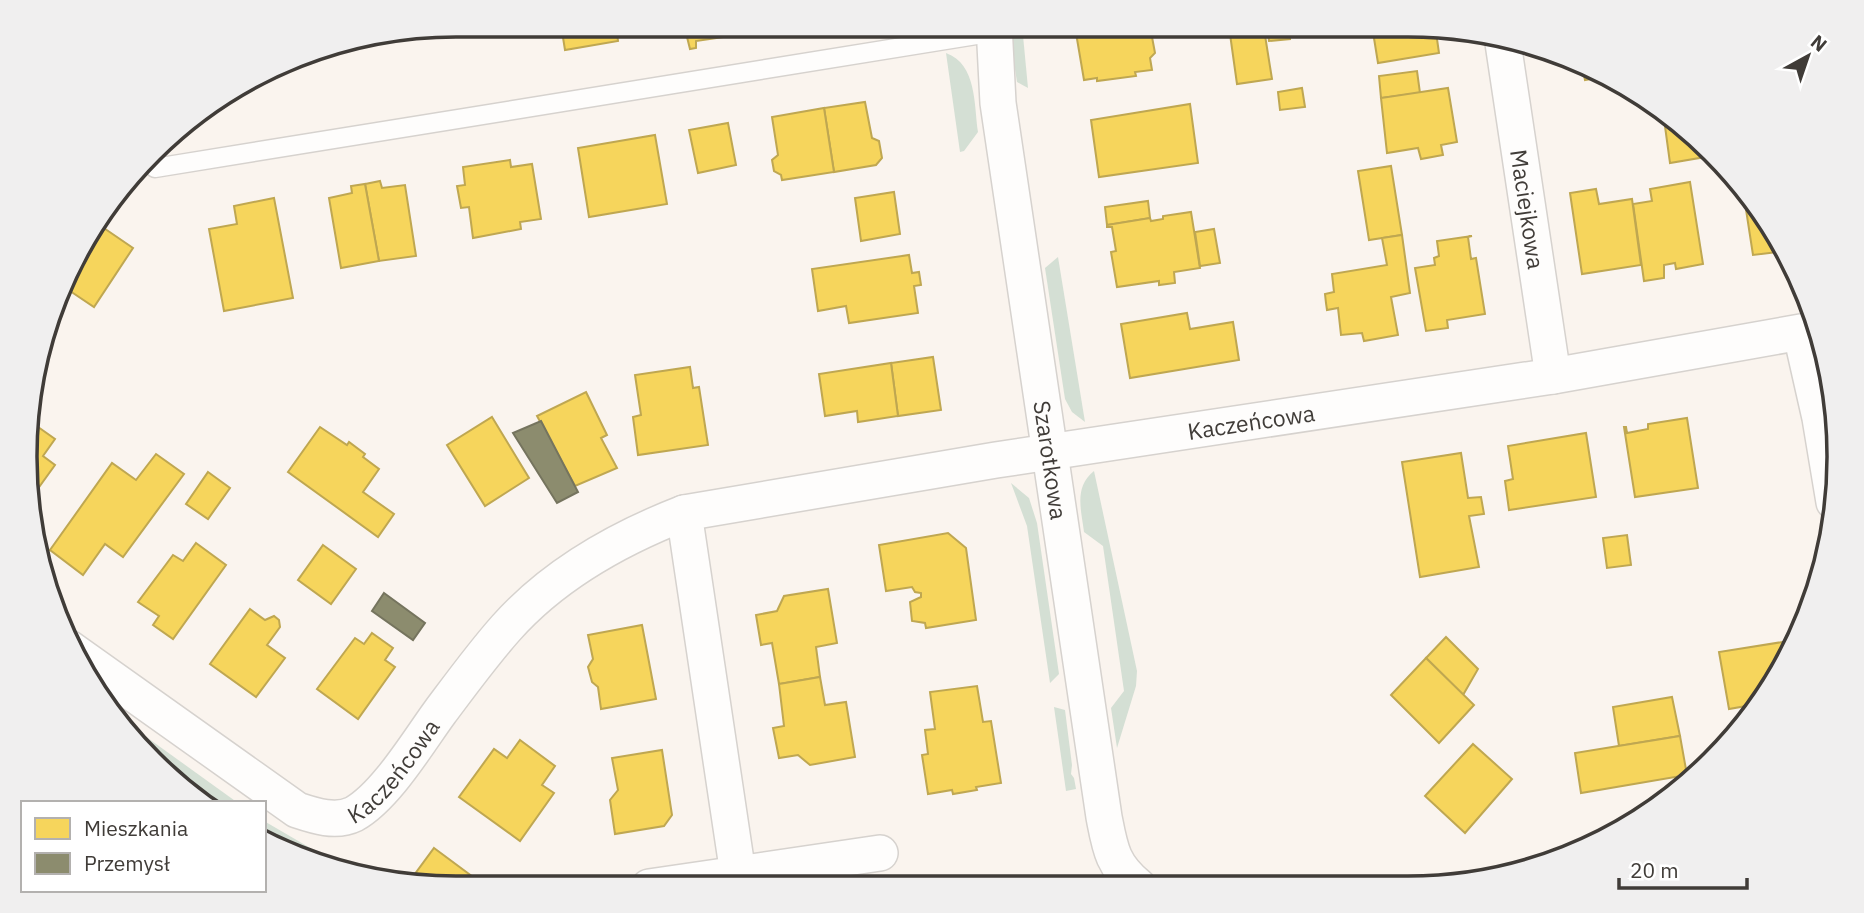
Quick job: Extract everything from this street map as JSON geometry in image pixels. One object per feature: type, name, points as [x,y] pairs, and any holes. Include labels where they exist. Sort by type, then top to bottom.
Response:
[{"type":"street","name":"Szarotkowa","points":[[994,37],[998,103],[1109,846],[1115,863],[1126,876]]},
{"type":"street","name":"Maciejkowa","points":[[1504,48],[1553,376]]},
{"type":"street","name":"Kaczeńcowa","points":[[92,664],[297,810],[324,819],[353,814],[381,792],[482,655],[529,604],[568,572],[609,545],[684,513],[1049,452],[1553,376],[1808,331]]},
{"type":"street","points":[[1810,338],[1827,457]]},
{"type":"street","points":[[684,513],[738,874]]},
{"type":"street","points":[[724,876],[880,853]]},
{"type":"lane","points":[[155,168],[940,37]]},
{"type":"shaded area","points":[[1010,37],[1023,37],[1028,88],[1017,82]]},
{"type":"shaded area","points":[[946,53],[964,66],[974,98],[978,132],[964,151],[960,152]]},
{"type":"shaded area","points":[[1058,257],[1085,422],[1072,412],[1065,399],[1045,268]]},
{"type":"shaded area","points":[[1094,471],[1137,671],[1136,686],[1117,748],[1111,708],[1124,691],[1103,546],[1084,532],[1080,499],[1084,484]]},
{"type":"shaded area","points":[[1011,483],[1029,498],[1037,523],[1059,674],[1050,683],[1027,526]]},
{"type":"shaded area","points":[[1054,707],[1065,710],[1071,774],[1076,789],[1066,791]]},
{"type":"shaded area","points":[[141,733],[235,801],[216,801],[180,772]]},
{"type":"shaded area","points":[[266,822],[318,852],[266,830]]},
{"type":"building: Mieszkania","points":[[563,37],[618,37],[618,41],[565,50]]},
{"type":"building: Mieszkania","points":[[687,37],[724,37],[696,41],[696,48],[690,49]]},
{"type":"building: Mieszkania","points":[[1077,37],[1152,37],[1155,53],[1150,58],[1152,70],[1135,72],[1136,76],[1084,80]]},
{"type":"building: Mieszkania","points":[[1230,37],[1265,37],[1272,79],[1237,84]]},
{"type":"building: Mieszkania","points":[[1268,37],[1290,37],[1290,39],[1269,41]]},
{"type":"building: Mieszkania","points":[[1374,37],[1437,38],[1439,53],[1378,63]]},
{"type":"building: Mieszkania","points":[[1417,71],[1420,93],[1381,98],[1379,76]]},
{"type":"building: Mieszkania","points":[[1302,88],[1305,107],[1280,110],[1278,92]]},
{"type":"building: Mieszkania","points":[[1448,88],[1457,142],[1441,145],[1443,155],[1421,159],[1418,148],[1387,153],[1381,98]]},
{"type":"building: Mieszkania","points":[[865,102],[872,138],[879,141],[882,158],[876,165],[834,172],[824,108]]},
{"type":"building: Mieszkania","points":[[1190,104],[1198,163],[1099,177],[1091,120]]},
{"type":"building: Mieszkania","points":[[824,108],[834,172],[782,180],[781,175],[774,171],[772,160],[778,155],[772,117]]},
{"type":"building: Mieszkania","points":[[728,123],[736,165],[698,173],[689,130]]},
{"type":"building: Mieszkania","points":[[1665,124],[1701,158],[1670,163]]},
{"type":"building: Mieszkania","points":[[655,135],[667,204],[589,217],[578,148]]},
{"type":"building: Mieszkania","points":[[510,160],[511,167],[532,164],[541,219],[520,222],[521,229],[473,238],[469,207],[461,208],[457,186],[465,185],[463,167]]},
{"type":"building: Mieszkania","points":[[1391,166],[1402,235],[1369,240],[1358,171]]},
{"type":"building: Mieszkania","points":[[380,181],[382,188],[405,185],[416,256],[379,261],[365,184]]},
{"type":"building: Mieszkania","points":[[1690,182],[1703,264],[1676,269],[1675,263],[1664,265],[1664,278],[1644,281],[1633,204],[1652,201],[1650,189]]},
{"type":"building: Mieszkania","points":[[365,184],[379,261],[341,268],[329,198],[352,193],[351,186]]},
{"type":"building: Mieszkania","points":[[1596,189],[1599,204],[1632,199],[1641,265],[1582,274],[1570,193]]},
{"type":"building: Mieszkania","points":[[894,192],[900,234],[861,241],[855,198]]},
{"type":"building: Mieszkania","points":[[274,198],[293,298],[224,311],[209,229],[237,224],[234,206]]},
{"type":"building: Mieszkania","points":[[1148,201],[1150,218],[1107,225],[1105,207]]},
{"type":"building: Mieszkania","points":[[1746,207],[1774,252],[1753,255]]},
{"type":"building: Mieszkania","points":[[1191,212],[1200,268],[1174,272],[1175,283],[1159,285],[1159,281],[1117,287],[1111,252],[1116,251],[1112,227],[1107,225],[1150,218],[1151,221],[1163,219],[1163,216]]},
{"type":"building: Mieszkania","points":[[104,228],[133,248],[94,307],[71,292]]},
{"type":"building: Mieszkania","points":[[1214,229],[1220,263],[1200,266],[1195,232]]},
{"type":"building: Mieszkania","points":[[1402,235],[1410,293],[1391,297],[1398,335],[1364,341],[1362,333],[1341,335],[1338,308],[1327,310],[1325,294],[1334,292],[1332,274],[1387,265],[1382,238]]},
{"type":"building: Mieszkania","points":[[1472,236],[1468,237],[1471,259],[1476,258],[1485,314],[1447,320],[1448,328],[1426,331],[1415,268],[1435,265],[1434,258],[1439,256],[1437,241]]},
{"type":"building: Mieszkania","points":[[909,255],[912,273],[919,272],[921,285],[914,286],[918,313],[849,323],[846,306],[818,311],[812,269]]},
{"type":"building: Mieszkania","points":[[1187,313],[1190,329],[1233,322],[1239,360],[1130,378],[1121,324]]},
{"type":"building: Mieszkania","points":[[933,357],[941,410],[898,416],[891,363]]},
{"type":"building: Mieszkania","points":[[891,363],[898,416],[858,422],[857,411],[825,416],[819,374]]},
{"type":"building: Mieszkania","points":[[690,367],[693,388],[699,387],[708,445],[638,455],[633,417],[641,415],[635,375]]},
{"type":"building: Mieszkania","points":[[586,392],[607,435],[601,438],[617,468],[575,486],[537,416]]},
{"type":"building: Mieszkania","points":[[492,417],[529,478],[485,506],[447,445]]},
{"type":"building: Mieszkania","points":[[1687,418],[1698,488],[1635,497],[1624,427],[1627,433],[1648,429],[1648,424]]},
{"type":"building: Mieszkania","points":[[38,427],[55,439],[43,456],[55,465],[38,488]]},
{"type":"building: Mieszkania","points":[[320,427],[347,445],[349,442],[379,469],[363,492],[394,514],[378,537],[288,472]]},
{"type":"building: Mieszkania","points":[[1586,433],[1596,497],[1509,510],[1505,481],[1513,479],[1508,446]]},
{"type":"building: Mieszkania","points":[[1461,453],[1468,498],[1481,497],[1484,514],[1469,516],[1479,567],[1420,577],[1402,462]]},
{"type":"building: Mieszkania","points":[[156,454],[184,474],[123,557],[105,544],[83,575],[50,550],[112,463],[136,480]]},
{"type":"building: Mieszkania","points":[[208,472],[230,488],[208,519],[186,504]]},
{"type":"building: Mieszkania","points":[[948,533],[966,548],[976,620],[926,628],[925,623],[912,621],[910,602],[921,597],[921,593],[915,592],[912,587],[886,591],[879,545]]},
{"type":"building: Mieszkania","points":[[1627,535],[1631,565],[1607,568],[1603,538]]},
{"type":"building: Mieszkania","points":[[196,543],[226,565],[173,639],[153,625],[159,616],[138,602],[173,555],[183,561]]},
{"type":"building: Mieszkania","points":[[323,545],[356,569],[331,604],[298,580]]},
{"type":"building: Mieszkania","points":[[828,589],[837,643],[816,647],[820,677],[779,684],[772,643],[761,645],[756,615],[777,611],[784,596]]},
{"type":"building: Mieszkania","points":[[250,609],[265,620],[274,616],[279,620],[280,627],[267,645],[285,658],[256,697],[210,664]]},
{"type":"building: Mieszkania","points":[[642,625],[656,699],[601,709],[598,687],[592,682],[588,667],[593,659],[588,635]]},
{"type":"building: Mieszkania","points":[[372,633],[393,648],[385,660],[395,667],[358,719],[317,689],[355,638],[364,644]]},
{"type":"building: Mieszkania","points":[[1446,637],[1478,669],[1463,695],[1426,658]]},
{"type":"building: Mieszkania","points":[[1784,642],[1745,706],[1729,709],[1719,652]]},
{"type":"building: Mieszkania","points":[[1426,658],[1474,705],[1439,743],[1391,695]]},
{"type":"building: Mieszkania","points":[[820,677],[825,705],[846,702],[855,757],[810,765],[798,755],[779,758],[773,728],[784,726],[779,684]]},
{"type":"building: Mieszkania","points":[[977,686],[983,722],[991,721],[1001,783],[953,794],[952,790],[928,794],[922,755],[928,754],[925,730],[935,729],[930,692]]},
{"type":"building: Mieszkania","points":[[1672,697],[1680,736],[1619,746],[1613,707]]},
{"type":"building: Mieszkania","points":[[1680,736],[1686,770],[1679,776],[1581,793],[1575,753]]},
{"type":"building: Mieszkania","points":[[520,740],[555,766],[542,785],[554,793],[520,841],[459,797],[494,749],[507,758]]},
{"type":"building: Mieszkania","points":[[1473,744],[1512,779],[1465,833],[1425,796]]},
{"type":"building: Mieszkania","points":[[662,750],[672,815],[664,826],[615,834],[610,800],[618,790],[612,758]]},
{"type":"building: Mieszkania","points":[[434,848],[472,876],[456,876],[415,874]]},
{"type":"building: Przemysł","points":[[541,421],[578,492],[557,503],[513,433]]},
{"type":"building: Przemysł","points":[[384,593],[425,623],[413,640],[372,611]]}]
